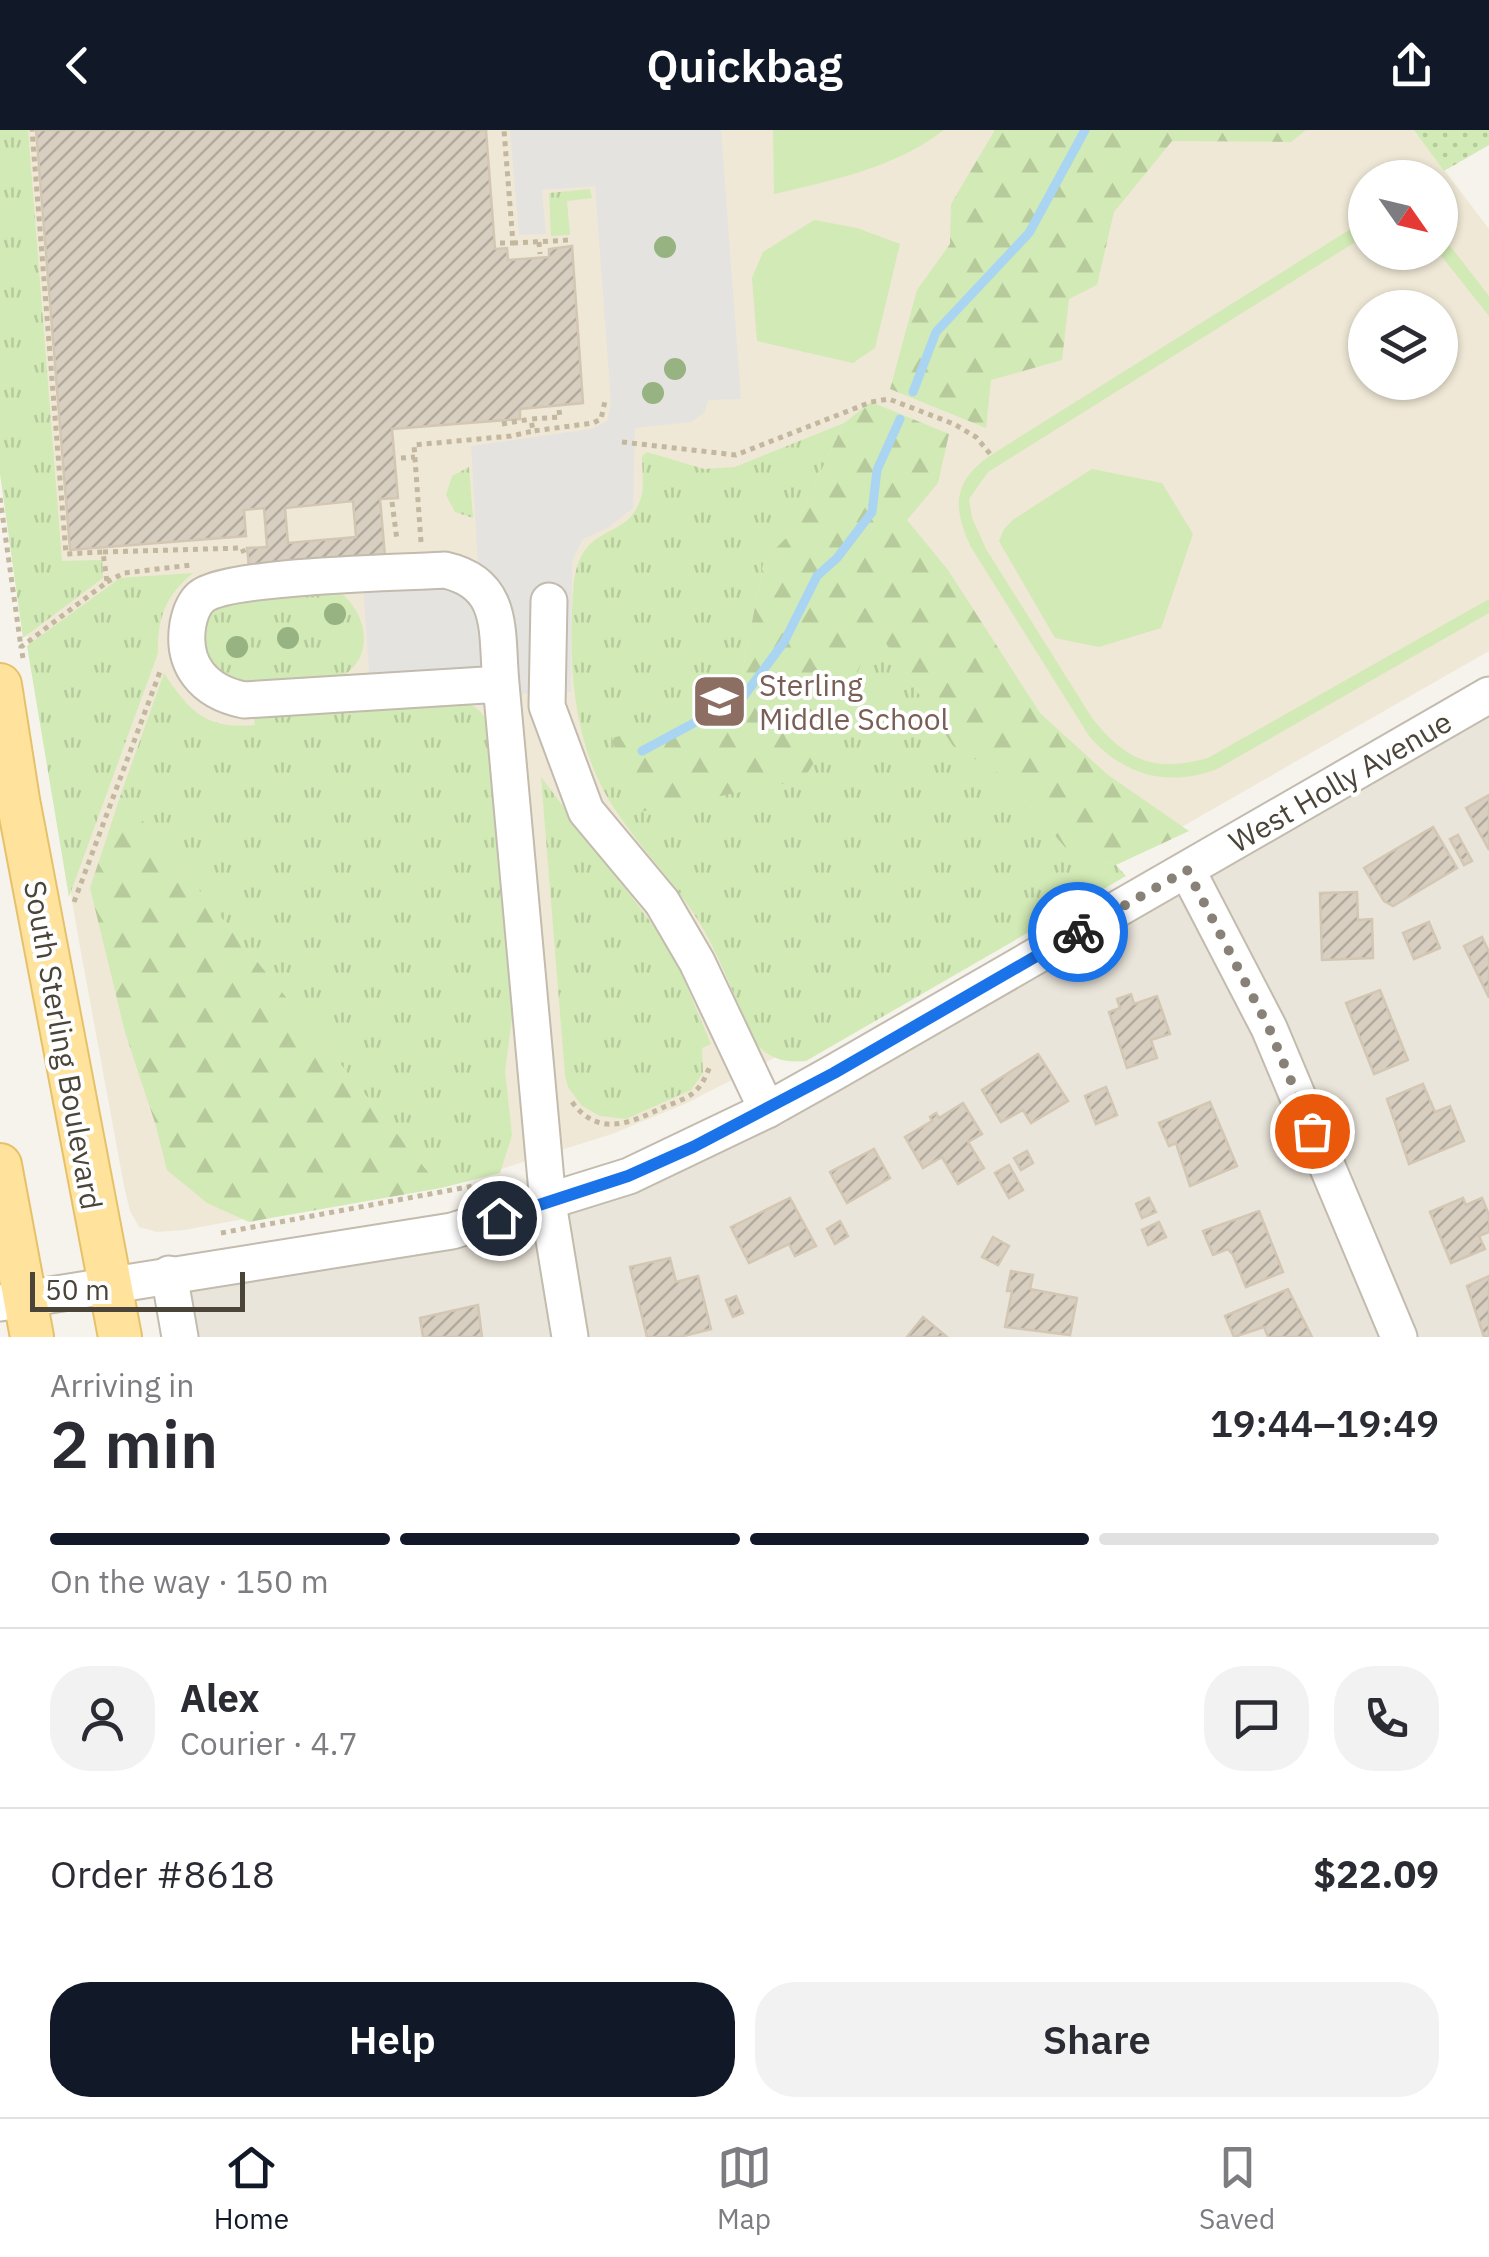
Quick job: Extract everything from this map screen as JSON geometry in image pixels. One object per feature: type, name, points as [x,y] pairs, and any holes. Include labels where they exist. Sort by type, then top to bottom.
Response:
[{"type":"main road","name":"South Sterling Boulevard","points":[[12,675],[18,800],[120,1337]]},
{"type":"main road","points":[[0,1165],[19,1313]]},
{"type":"street","points":[[502,684],[244,700],[224,696],[205,684],[190,664],[186,641],[190,613],[203,595],[260,580],[445,570],[464,574],[481,584],[494,605],[502,684],[548,1203],[570,1337]]},
{"type":"street","points":[[549,601],[546,706],[586,811],[662,902],[697,962],[767,1110]]},
{"type":"street","name":"West Holly Avenue","points":[[19,1313],[109,1286],[169,1274],[452,1232],[628,1176],[767,1110],[1489,695]]},
{"type":"street","points":[[1187,870],[1269,1028],[1399,1337]]},
{"type":"street","points":[[169,1274],[180,1337]]},
{"type":"path","points":[[32,130],[66,554],[242,548],[245,559]]},
{"type":"path","points":[[504,130],[513,242]]},
{"type":"path","points":[[500,243],[570,240]]},
{"type":"path","points":[[539,242],[540,254]]},
{"type":"path","points":[[622,442],[736,455],[871,402],[888,399],[954,424],[976,437],[991,455]]},
{"type":"path","points":[[531,420],[532,431],[593,423],[600,419],[606,401]]},
{"type":"path","points":[[502,424],[560,417],[559,410]]},
{"type":"path","points":[[400,458],[415,457]]},
{"type":"path","points":[[0,498],[21,647],[12,675]]},
{"type":"path","points":[[392,502],[398,544],[422,543]]},
{"type":"path","points":[[103,552],[107,582]]},
{"type":"path","points":[[21,647],[124,573],[198,564]]},
{"type":"path","points":[[66,894],[70,913],[164,659]]},
{"type":"path","points":[[206,1236],[490,1183]]},
{"type":"shaded area","name":"Sterling Middle School","points":[[0,130],[1414,130],[1437,160],[1348,160],[1348,270],[1458,270],[1458,188],[1489,229],[1489,651],[809,1040],[687,1103],[612,1134],[482,1175],[184,1230],[157,1232],[139,1227],[124,1186],[31,662],[0,440]]},
{"type":"shaded area","points":[[510,130],[721,130],[741,399],[708,400],[705,412],[691,422],[635,428],[633,508],[609,527],[583,539],[572,561],[571,692],[371,700],[362,571],[478,563],[471,446],[591,429],[607,421],[611,402],[595,186],[542,190],[546,234],[519,235]]},
{"type":"shaded area","points":[[1489,695],[1489,1337],[180,1337],[169,1274],[629,1176]]},
{"type":"green space","points":[[0,130],[28,130],[62,561],[102,560],[103,578],[23,638],[0,474]]},
{"type":"green space","points":[[773,130],[944,130],[884,163],[774,194]]},
{"type":"green space","points":[[995,130],[1306,130],[1291,142],[1172,141],[1114,212],[1097,285],[1069,299],[1062,360],[991,380],[986,428],[890,389],[917,290],[950,244],[951,204]]},
{"type":"green space","points":[[1414,130],[1489,130],[1489,145],[1458,163],[1436,160]]},
{"type":"green space","points":[[590,189],[592,198],[567,201],[570,235],[551,236],[549,193]]},
{"type":"green space","points":[[814,220],[857,228],[900,244],[875,348],[853,363],[757,341],[752,278],[763,252]]},
{"type":"green space","points":[[1348,231],[1348,247],[988,472],[969,499],[972,518],[986,549],[1092,718],[1130,754],[1157,763],[1208,758],[1489,599],[1489,613],[1217,769],[1181,777],[1147,774],[1116,760],[1089,736],[971,547],[961,519],[960,496],[969,475],[991,455]]},
{"type":"green space","points":[[1458,256],[1489,296],[1489,316],[1452,270],[1458,270]]},
{"type":"green space","points":[[871,402],[949,434],[938,483],[907,520],[948,570],[1040,713],[1108,775],[1189,831],[1116,865],[1069,852],[1005,777],[953,746],[876,628],[832,734],[803,780],[634,813],[612,738],[668,724],[679,699],[741,679],[764,560],[792,532],[844,423]]},
{"type":"green space","points":[[844,423],[792,532],[764,560],[741,679],[680,699],[832,734],[876,627],[953,746],[1005,777],[1069,852],[1116,865],[1126,876],[806,1061],[791,1061],[778,1059],[756,1044],[698,920],[602,787],[590,761],[576,706],[573,592],[584,552],[636,510],[643,489],[642,456],[647,452],[704,469],[735,467]]},
{"type":"green space","points":[[469,467],[473,518],[455,512],[446,495],[452,476]]},
{"type":"green space","points":[[1092,469],[1162,483],[1193,534],[1161,628],[1099,647],[1055,638],[999,541],[1014,519]]},
{"type":"green space","points":[[193,573],[165,608],[158,653],[69,897],[27,646],[120,578]]},
{"type":"green space","points":[[340,592],[358,614],[364,640],[356,664],[333,681],[246,690],[199,661],[202,617],[230,595]]},
{"type":"green space","points":[[164,673],[200,715],[224,724],[255,725],[253,714],[467,702],[491,725],[513,1010],[505,1071],[512,1135],[500,1173],[441,1188],[121,794]]},
{"type":"green space","points":[[541,777],[671,949],[711,1044],[702,1048],[703,1073],[691,1090],[626,1119],[600,1116],[582,1106],[568,1087],[565,1075]]},
{"type":"green space","points":[[121,794],[441,1188],[249,1222],[207,1203],[167,1170],[125,1032],[90,888]]},
{"type":"building","points":[[36,130],[486,130],[495,249],[507,248],[508,260],[549,257],[549,249],[572,246],[583,403],[520,409],[520,419],[392,429],[398,498],[380,499],[385,556],[249,567],[247,548],[267,547],[264,508],[244,510],[246,536],[70,550]],"holes":[[[353,501],[356,537],[288,543],[285,508]]]},
{"type":"building","points":[[1489,795],[1489,850],[1466,808]]},
{"type":"building","points":[[1433,827],[1457,868],[1393,906],[1384,901],[1364,868]]},
{"type":"building","points":[[1458,835],[1472,861],[1464,865],[1450,839]]},
{"type":"building","points":[[1357,892],[1358,920],[1372,919],[1373,958],[1322,960],[1320,893]]},
{"type":"building","points":[[1429,922],[1440,948],[1414,959],[1403,933]]},
{"type":"building","points":[[1482,937],[1489,952],[1489,998],[1464,946]]},
{"type":"building","points":[[1380,990],[1408,1060],[1374,1074],[1346,1003]]},
{"type":"building","points":[[1131,994],[1134,1004],[1157,996],[1170,1034],[1151,1040],[1157,1058],[1127,1068],[1109,1012],[1120,1008],[1117,999]]},
{"type":"building","points":[[1038,1054],[1068,1101],[1031,1123],[1023,1110],[1001,1122],[982,1090]]},
{"type":"building","points":[[1423,1084],[1435,1112],[1450,1106],[1464,1141],[1409,1164],[1387,1099]]},
{"type":"building","points":[[1106,1087],[1117,1115],[1096,1124],[1085,1096]]},
{"type":"building","points":[[1210,1102],[1237,1166],[1190,1186],[1176,1143],[1169,1146],[1159,1123]]},
{"type":"building","points":[[963,1103],[982,1134],[968,1142],[984,1168],[958,1184],[942,1157],[923,1168],[905,1137],[932,1121],[930,1117],[936,1113],[939,1118]]},
{"type":"building","points":[[874,1149],[890,1178],[847,1203],[830,1172]]},
{"type":"building","points":[[1027,1151],[1033,1163],[1021,1170],[1014,1158]]},
{"type":"building","points":[[1009,1165],[1023,1190],[1009,1198],[995,1173]]},
{"type":"building","points":[[790,1198],[816,1246],[795,1256],[789,1244],[749,1263],[731,1227]]},
{"type":"building","points":[[1149,1198],[1156,1212],[1142,1218],[1136,1204]]},
{"type":"building","points":[[1463,1198],[1466,1205],[1482,1198],[1489,1215],[1489,1232],[1479,1236],[1485,1249],[1451,1263],[1430,1212]]},
{"type":"building","points":[[1259,1211],[1283,1272],[1246,1287],[1233,1255],[1228,1249],[1213,1255],[1203,1231]]},
{"type":"building","points":[[840,1221],[848,1236],[835,1244],[827,1229]]},
{"type":"building","points":[[1159,1222],[1166,1237],[1148,1245],[1142,1230]]},
{"type":"building","points":[[993,1237],[1009,1246],[998,1265],[982,1257]]},
{"type":"building","points":[[670,1258],[676,1282],[698,1276],[711,1329],[680,1337],[647,1337],[630,1267]]},
{"type":"building","points":[[1011,1271],[1033,1275],[1030,1289],[1077,1298],[1070,1335],[1005,1327],[1012,1291],[1007,1291]]},
{"type":"building","points":[[1489,1276],[1489,1337],[1484,1337],[1467,1286]]},
{"type":"building","points":[[1288,1289],[1312,1337],[1268,1337],[1264,1327],[1234,1337],[1225,1316]]},
{"type":"building","points":[[736,1296],[743,1313],[733,1317],[726,1300]]},
{"type":"building","points":[[478,1305],[482,1337],[423,1337],[420,1318]]},
{"type":"building","points":[[923,1317],[947,1337],[907,1337]]},
{"type":"waterway","points":[[913,392],[936,332],[1029,233],[1085,130]]},
{"type":"waterway","points":[[642,751],[744,696],[784,642],[817,576],[837,558],[872,512],[877,470],[900,419]]},
{"type":"way so far","points":[[1078,932],[1187,870],[1269,1028],[1312,1131]]},
{"type":"place","name":"Sterling Middle School","points":[[720,701]]},
{"type":"route","points":[[499,1218],[628,1176],[693,1147],[834,1073],[1078,932]]}]
